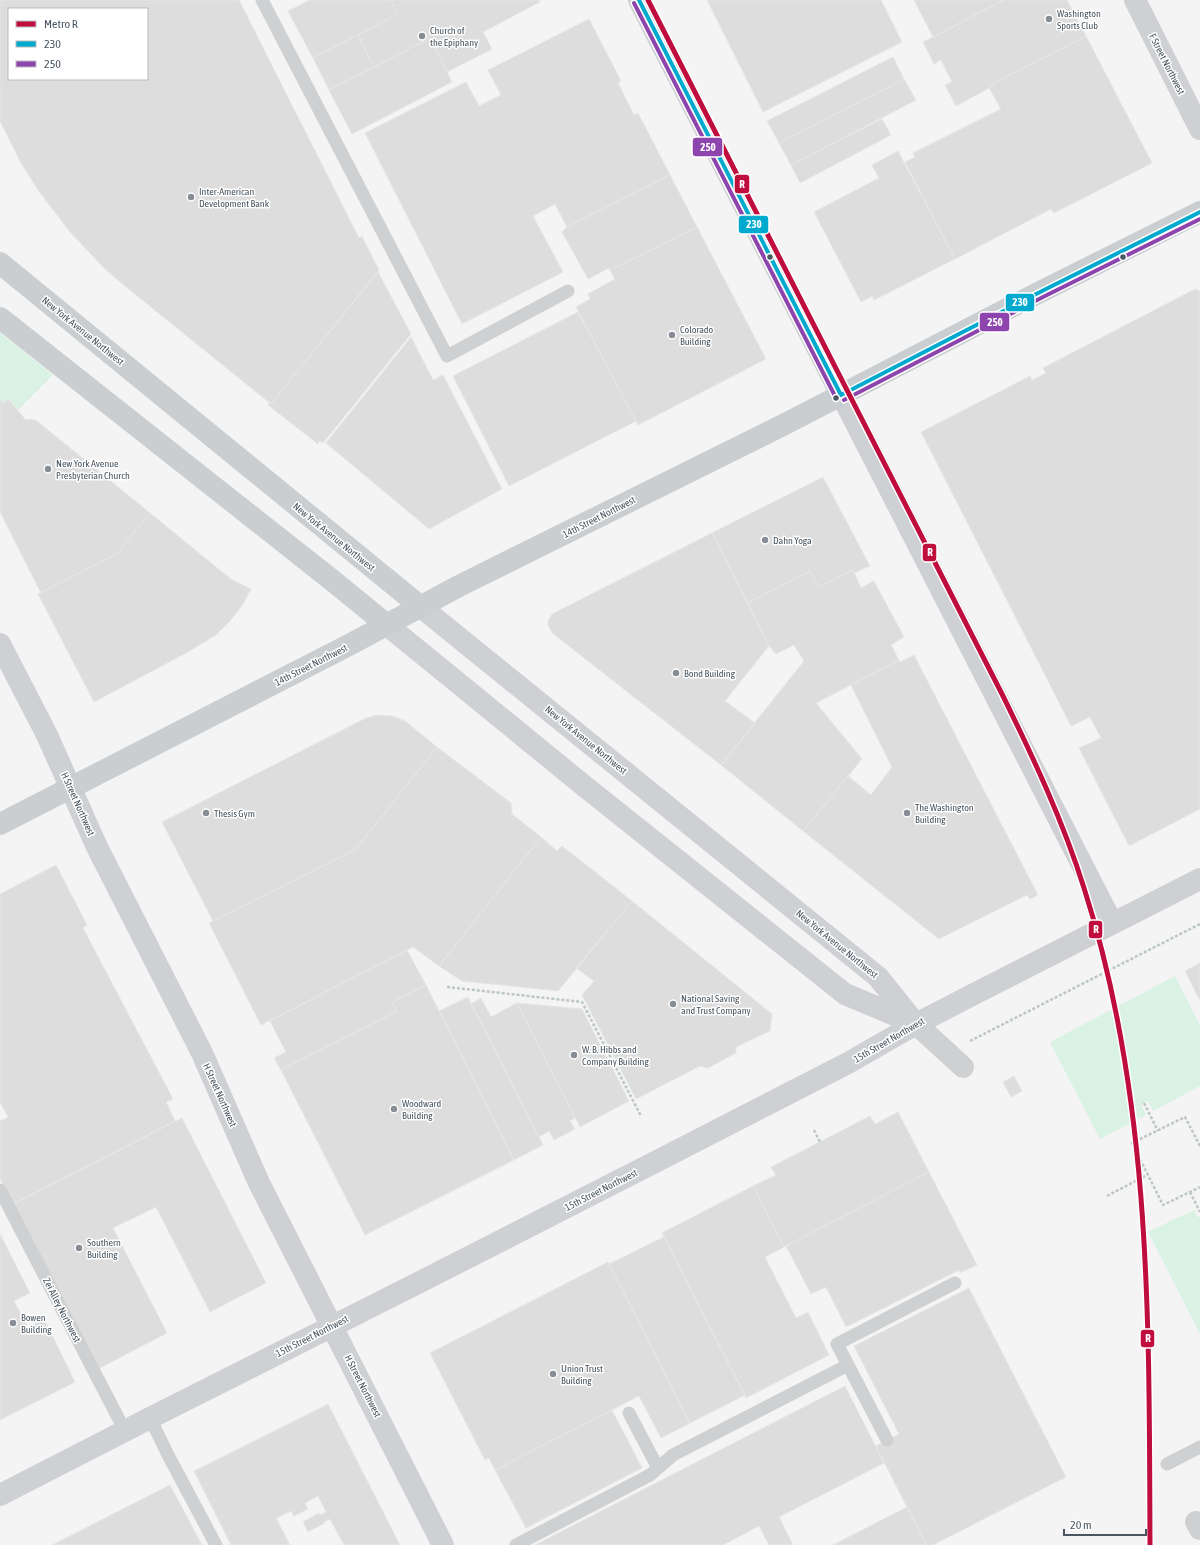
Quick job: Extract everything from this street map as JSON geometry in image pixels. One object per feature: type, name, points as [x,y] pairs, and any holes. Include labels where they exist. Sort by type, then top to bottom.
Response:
[{"type":"main road","points":[[639,0],[1112,924]]},
{"type":"main road","name":"F Street Northwest","points":[[1135,0],[1200,129]]},
{"type":"main road","name":"14th Street Northwest","points":[[0,824],[71,789],[421,607],[1200,212]]},
{"type":"main road","name":"New York Avenue Northwest","points":[[0,263],[421,607],[878,977],[916,1024]]},
{"type":"main road","points":[[0,318],[387,625],[577,780],[845,994],[916,1024]]},
{"type":"main road","name":"H Street Northwest","points":[[0,644],[47,734],[97,847],[202,1053],[259,1183],[444,1545]]},
{"type":"main road","name":"15th Street Northwest","points":[[0,1495],[427,1279],[848,1063],[916,1024],[1200,879]]},
{"type":"street","points":[[916,1024],[963,1067]]},
{"type":"lane","points":[[262,0],[447,356],[568,291]]},
{"type":"lane","name":"Zei Alley Northwest","points":[[0,1190],[125,1431]]},
{"type":"lane","points":[[887,1440],[837,1344],[955,1283]]},
{"type":"lane","points":[[516,1545],[650,1475],[673,1455],[848,1365]]},
{"type":"lane","points":[[629,1412],[658,1468]]},
{"type":"lane","points":[[150,1418],[216,1545]]},
{"type":"lane","points":[[1167,1464],[1200,1447]]},
{"type":"path","points":[[947,1052],[1200,924]]},
{"type":"path","points":[[447,987],[582,1002],[641,1116]]},
{"type":"path","points":[[1144,1103],[1158,1130]]},
{"type":"path","points":[[1200,1146],[1185,1117],[1132,1143],[1163,1205],[1200,1187]]},
{"type":"path","points":[[814,1130],[820,1142]]},
{"type":"path","points":[[1107,1196],[1147,1175]]},
{"type":"path","points":[[1190,1192],[1200,1212]]},
{"type":"green space","points":[[0,333],[53,375],[18,410],[9,399],[3,403],[0,399]]},
{"type":"green space","points":[[1175,976],[1200,1025],[1200,1086],[1153,1111],[1148,1101],[1141,1105],[1146,1115],[1100,1139],[1050,1042]]},
{"type":"green space","points":[[1194,1210],[1198,1217],[1200,1217],[1200,1334],[1148,1232]]},
{"type":"building","name":"Inter-American Development Bank","points":[[0,0],[239,0],[359,238],[362,236],[379,270],[271,404],[105,269],[70,232],[38,190],[21,163],[0,121]]},
{"type":"building","points":[[310,0],[394,0],[391,1],[398,14],[313,58],[288,11]]},
{"type":"building","name":"Church of the Epiphany","points":[[539,0],[540,2],[483,32],[492,49],[447,72],[430,38],[374,67],[358,35],[398,14],[391,1]]},
{"type":"building","points":[[707,0],[881,0],[902,42],[763,112]]},
{"type":"building","points":[[914,0],[1004,0],[933,37]]},
{"type":"building","points":[[1004,0],[1067,0],[1086,36],[992,84],[993,86],[956,106],[945,85],[952,82],[941,60],[934,64],[923,42]]},
{"type":"building","points":[[589,19],[621,81],[618,83],[634,115],[638,113],[670,175],[567,227],[555,204],[533,216],[563,272],[462,324],[365,133],[466,82],[479,106],[501,95],[488,70]]},
{"type":"building","points":[[358,35],[374,67],[329,90],[313,58]]},
{"type":"building","points":[[1086,36],[1152,163],[1054,213],[1051,209],[955,259],[905,162],[915,157],[913,153],[1001,109],[989,88],[993,86],[992,84]]},
{"type":"building","points":[[430,38],[452,82],[352,134],[329,90]]},
{"type":"building","points":[[893,57],[904,79],[779,143],[767,121]]},
{"type":"building","points":[[904,79],[916,100],[791,165],[779,143]]},
{"type":"building","points":[[882,119],[891,135],[800,183],[791,165]]},
{"type":"building","points":[[898,151],[955,259],[874,300],[872,296],[861,302],[814,212],[879,178],[872,165]]},
{"type":"building","points":[[670,175],[697,227],[610,270],[609,268],[588,279],[562,232],[567,227]]},
{"type":"building","name":"Colorado Building","points":[[697,227],[766,359],[638,425],[576,307],[590,299],[588,294],[615,279],[610,270]]},
{"type":"building","points":[[378,272],[411,334],[323,443],[319,441],[318,444],[268,405],[270,402],[271,404]]},
{"type":"building","points":[[1195,289],[1200,291],[1200,809],[1129,846],[1079,748],[1101,738],[1090,717],[1071,726],[921,432],[1030,376],[1032,380],[1046,373],[1043,368]]},
{"type":"building","points":[[578,312],[636,421],[509,486],[453,376]]},
{"type":"building","points":[[411,337],[433,380],[443,375],[502,489],[429,529],[326,443]]},
{"type":"building","name":"New York Avenue Presbyterian Church","points":[[0,399],[3,403],[8,399],[26,420],[31,419],[37,421],[150,513],[117,554],[41,593],[0,512]]},
{"type":"building","points":[[823,477],[870,566],[854,573],[853,570],[819,587],[810,571],[748,603],[712,533]]},
{"type":"building","points":[[150,513],[232,580],[251,589],[243,604],[231,620],[216,635],[188,652],[94,702],[38,594],[117,554]]},
{"type":"building","name":"Bond Building","points":[[712,533],[769,646],[725,701],[755,723],[721,765],[552,633],[548,625],[548,621],[552,614]]},
{"type":"building","points":[[853,570],[861,588],[874,581],[904,637],[891,645],[899,660],[816,703],[862,759],[803,831],[721,765],[804,661],[794,645],[776,654],[769,646],[748,603],[810,571],[819,587]]},
{"type":"building","name":"The Washington Building","points":[[914,655],[1038,895],[1030,899],[1027,895],[939,939],[803,831],[848,776],[871,795],[892,767],[851,685],[899,660],[900,662]]},
{"type":"building","points":[[377,715],[392,716],[405,721],[437,747],[356,849],[213,921],[162,822],[366,718]]},
{"type":"building","points":[[437,747],[511,803],[512,814],[541,837],[439,966],[413,947],[261,1025],[209,923],[356,849]]},
{"type":"building","points":[[541,837],[557,851],[562,846],[632,901],[558,991],[462,981],[439,966]]},
{"type":"building","points":[[56,865],[87,925],[83,928],[173,1099],[166,1102],[175,1121],[13,1204],[0,1178],[0,1121],[8,1117],[0,1102],[0,894]]},
{"type":"building","name":"National Saving and Trust Company","points":[[632,901],[772,1014],[770,1031],[736,1047],[736,1053],[708,1068],[700,1066],[636,1099],[582,995],[594,981],[576,968]]},
{"type":"building","points":[[407,950],[426,985],[392,1002],[397,1011],[281,1070],[274,1058],[286,1052],[270,1021]]},
{"type":"building","points":[[1200,963],[1200,1001],[1185,971]]},
{"type":"building","name":"Woodward Building","points":[[426,985],[514,1160],[365,1235],[281,1070],[397,1011],[392,1002]]},
{"type":"building","points":[[468,997],[543,1145],[514,1160],[439,1011]]},
{"type":"building","points":[[481,998],[491,1017],[517,1003],[575,1118],[570,1121],[575,1129],[554,1140],[549,1131],[539,1137],[471,1004]]},
{"type":"building","name":"W. B. Hibbs and Company Building","points":[[517,1003],[582,1009],[629,1101],[580,1127]]},
{"type":"building","points":[[1014,1076],[1022,1091],[1011,1097],[1003,1082]]},
{"type":"building","points":[[898,1112],[929,1172],[784,1247],[753,1186],[776,1175],[771,1167],[870,1116],[875,1124]]},
{"type":"building","name":"Southern Building","points":[[182,1118],[266,1283],[210,1312],[156,1207],[113,1228],[167,1333],[96,1370],[12,1205]]},
{"type":"building","points":[[929,1172],[977,1265],[960,1273],[959,1270],[846,1327],[826,1287],[811,1294],[786,1246]]},
{"type":"building","points":[[753,1186],[784,1247],[765,1257],[796,1318],[808,1312],[829,1355],[746,1398],[662,1233]]},
{"type":"building","name":"Bowen Building","points":[[0,1234],[30,1293],[14,1301],[28,1328],[44,1319],[75,1382],[0,1420]]},
{"type":"building","points":[[664,1237],[745,1395],[690,1423],[609,1264]]},
{"type":"building","name":"Union Trust Building","points":[[608,1262],[690,1423],[661,1438],[639,1396],[495,1470],[489,1458],[485,1460],[430,1353]]},
{"type":"building","points":[[969,1288],[1066,1477],[933,1545],[926,1545],[876,1446],[899,1434],[854,1346]]},
{"type":"building","points":[[845,1386],[884,1463],[779,1517],[793,1545],[769,1545],[759,1526],[723,1545],[535,1545]]},
{"type":"building","points":[[328,1404],[400,1545],[344,1545],[330,1519],[308,1532],[303,1522],[319,1513],[320,1515],[326,1512],[318,1496],[305,1503],[308,1509],[294,1516],[291,1511],[276,1518],[290,1545],[231,1545],[194,1471]]},
{"type":"building","points":[[612,1410],[642,1468],[526,1528],[495,1470]]},
{"type":"building","points":[[170,1485],[202,1545],[52,1545]]},
{"type":"building","points":[[907,1507],[926,1545],[833,1545]]},
{"type":"metro line","name":"R","points":[[648,0],[1002,694],[1047,790],[1076,863],[1106,968],[1123,1049],[1135,1131],[1147,1296],[1150,1545]]},
{"type":"transit line","name":"230","points":[[639,0],[841,395]]},
{"type":"transit line","name":"250","points":[[634,3],[836,398]]},
{"type":"transit line","name":"230","points":[[841,395],[1042,291],[1200,212]]},
{"type":"transit line","name":"250","points":[[844,400],[1045,296],[1200,219]]},
{"type":"place","name":"Washington Sports Club","points":[[1049,19]]},
{"type":"place","name":"Church of the Epiphany","points":[[422,36]]},
{"type":"place","name":"Inter-American Development Bank","points":[[191,197]]},
{"type":"place","name":"Colorado Building","points":[[672,335]]},
{"type":"place","name":"New York Avenue Presbyterian Church","points":[[48,469]]},
{"type":"place","name":"Dahn Yoga","points":[[765,540]]},
{"type":"place","name":"Bond Building","points":[[676,673]]},
{"type":"place","name":"Thesis Gym","points":[[206,813]]},
{"type":"place","name":"The Washington Building","points":[[907,813]]},
{"type":"place","name":"National Saving and Trust Company","points":[[673,1004]]},
{"type":"place","name":"W. B. Hibbs and Company Building","points":[[574,1055]]},
{"type":"place","name":"Woodward Building","points":[[394,1109]]},
{"type":"place","name":"Southern Building","points":[[79,1248]]},
{"type":"place","name":"Bowen Building","points":[[13,1323]]},
{"type":"place","name":"Union Trust Building","points":[[553,1374]]}]
